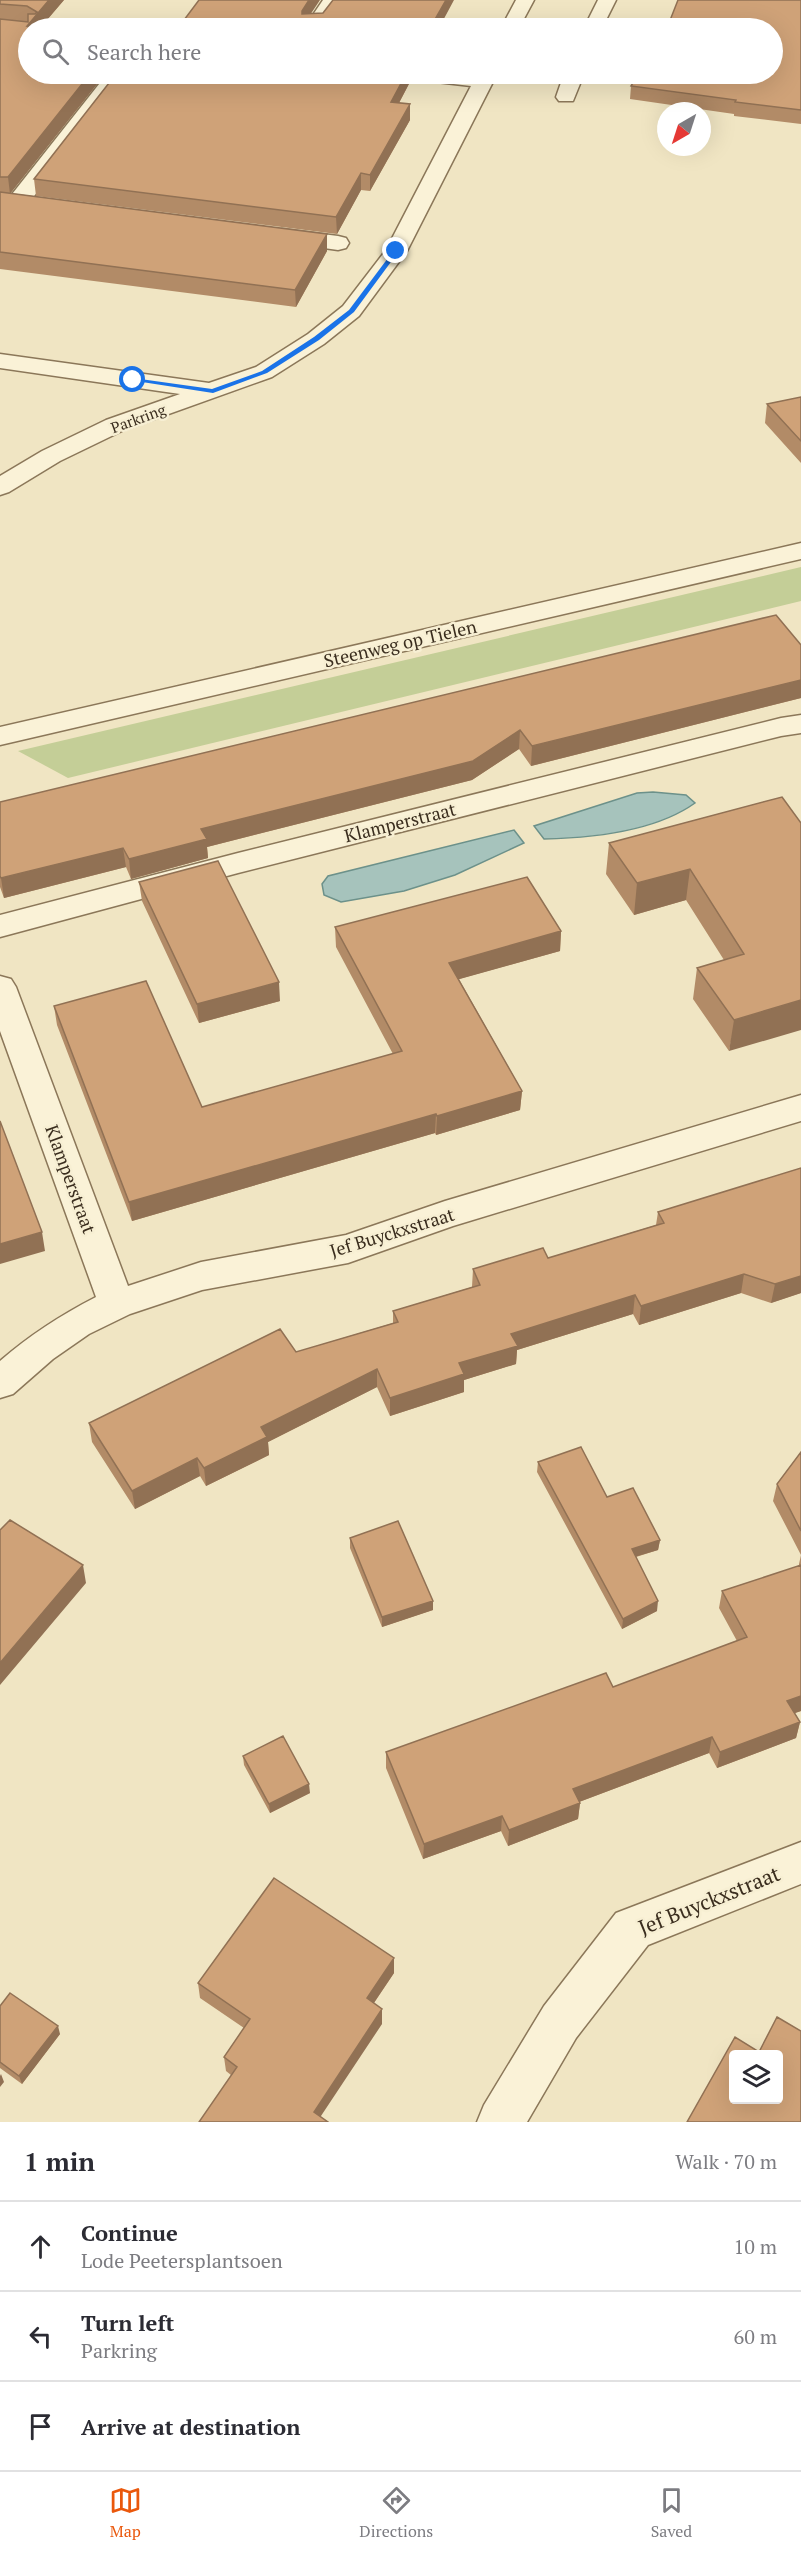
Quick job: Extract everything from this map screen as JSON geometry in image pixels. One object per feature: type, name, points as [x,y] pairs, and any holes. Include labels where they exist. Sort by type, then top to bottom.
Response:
[{"type":"street","points":[[320,18],[333,0]]},
{"type":"street","points":[[515,18],[525,0]]},
{"type":"street","points":[[598,18],[607,0]]},
{"type":"street","points":[[9,202],[109,84]]},
{"type":"street","name":"Parkring","points":[[0,487],[51,456],[115,425],[264,372],[316,339],[351,311],[396,251],[481,84]]},
{"type":"street","points":[[566,97],[571,84]]},
{"type":"street","points":[[9,202],[41,206]]},
{"type":"street","points":[[267,234],[338,243]]},
{"type":"street","points":[[0,361],[213,391]]},
{"type":"street","name":"Steenweg op Tielen","points":[[0,736],[801,551]]},
{"type":"street","name":"Klamperstraat","points":[[0,926],[486,800],[801,724]]},
{"type":"street","name":"Klamperstraat","points":[[0,987],[117,1304]]},
{"type":"street","name":"Jef Buyckxstraat","points":[[0,1383],[40,1348],[76,1324],[117,1304],[201,1276],[348,1249],[445,1215],[801,1108]]},
{"type":"street","name":"Jef Buyckxstraat","points":[[501,2122],[560,2022],[632,1929],[801,1863]]},
{"type":"green space","points":[[801,567],[801,601],[68,778],[18,751]]},
{"type":"water","points":[[637,793],[686,795],[695,803],[662,820],[602,835],[544,839],[534,826]]},
{"type":"water","points":[[514,830],[524,843],[455,875],[404,891],[341,902],[324,895],[322,884],[328,876]]},
{"type":"building","points":[[0,0],[49,0],[34,18],[28,18],[28,14],[37,12],[27,6],[0,4]]},
{"type":"building","points":[[199,0],[309,0],[302,14],[323,13],[333,0],[446,0],[436,18],[186,18]]},
{"type":"building","points":[[678,0],[801,0],[801,110],[631,86],[632,84],[783,84],[783,18],[671,18]]},
{"type":"building","points":[[0,19],[18,21],[18,84],[82,84],[8,177],[0,177]]},
{"type":"building","points":[[108,84],[401,84],[391,102],[410,104],[370,175],[361,173],[336,217],[34,179]]},
{"type":"building","points":[[0,192],[327,234],[295,290],[0,252]]},
{"type":"building","points":[[801,397],[801,441],[767,404]]},
{"type":"building","points":[[776,615],[801,645],[801,680],[532,746],[520,730],[473,761],[201,829],[207,839],[129,859],[123,848],[1,878],[0,876],[0,802]]},
{"type":"building","points":[[782,797],[801,823],[801,1000],[734,1020],[697,968],[744,954],[690,869],[637,883],[609,843]]},
{"type":"building","points":[[218,861],[279,982],[197,1004],[139,882]]},
{"type":"building","points":[[527,877],[561,931],[449,963],[522,1091],[129,1202],[54,1006],[146,981],[202,1107],[402,1051],[335,927]]},
{"type":"building","points":[[0,1121],[42,1232],[0,1244]]},
{"type":"building","points":[[801,1168],[801,1276],[775,1284],[744,1274],[641,1306],[635,1295],[511,1334],[518,1346],[459,1363],[464,1374],[390,1398],[377,1369],[261,1427],[267,1437],[204,1468],[197,1458],[132,1491],[89,1423],[280,1329],[296,1352],[398,1322],[393,1311],[480,1285],[473,1269],[543,1248],[548,1258],[664,1223],[658,1212]]},
{"type":"building","points":[[581,1447],[607,1497],[633,1488],[660,1540],[632,1549],[658,1601],[623,1619],[538,1462]]},
{"type":"building","points":[[801,1452],[801,1531],[777,1484]]},
{"type":"building","points":[[10,1520],[83,1565],[0,1663],[0,1530]]},
{"type":"building","points":[[398,1521],[433,1601],[382,1617],[350,1538]]},
{"type":"building","points":[[801,1565],[801,1696],[787,1701],[800,1722],[720,1752],[712,1737],[573,1789],[580,1803],[509,1830],[502,1816],[424,1844],[386,1752],[606,1673],[613,1687],[747,1637],[722,1591]]},
{"type":"building","points":[[283,1736],[309,1784],[269,1804],[243,1756]]},
{"type":"building","points":[[274,1878],[394,1958],[367,1998],[382,2009],[314,2112],[328,2122],[199,2122],[237,2067],[224,2057],[250,2019],[198,1983]]},
{"type":"building","points":[[10,1993],[58,2026],[19,2076],[0,2062],[0,2006]]},
{"type":"building","points":[[777,2017],[801,2031],[801,2122],[687,2122],[735,2037],[756,2050],[729,2050],[729,2104],[783,2104],[783,2050],[760,2050]]},
{"type":"route","points":[[133,380],[213,391],[264,372],[316,339],[351,311],[396,251]]}]
